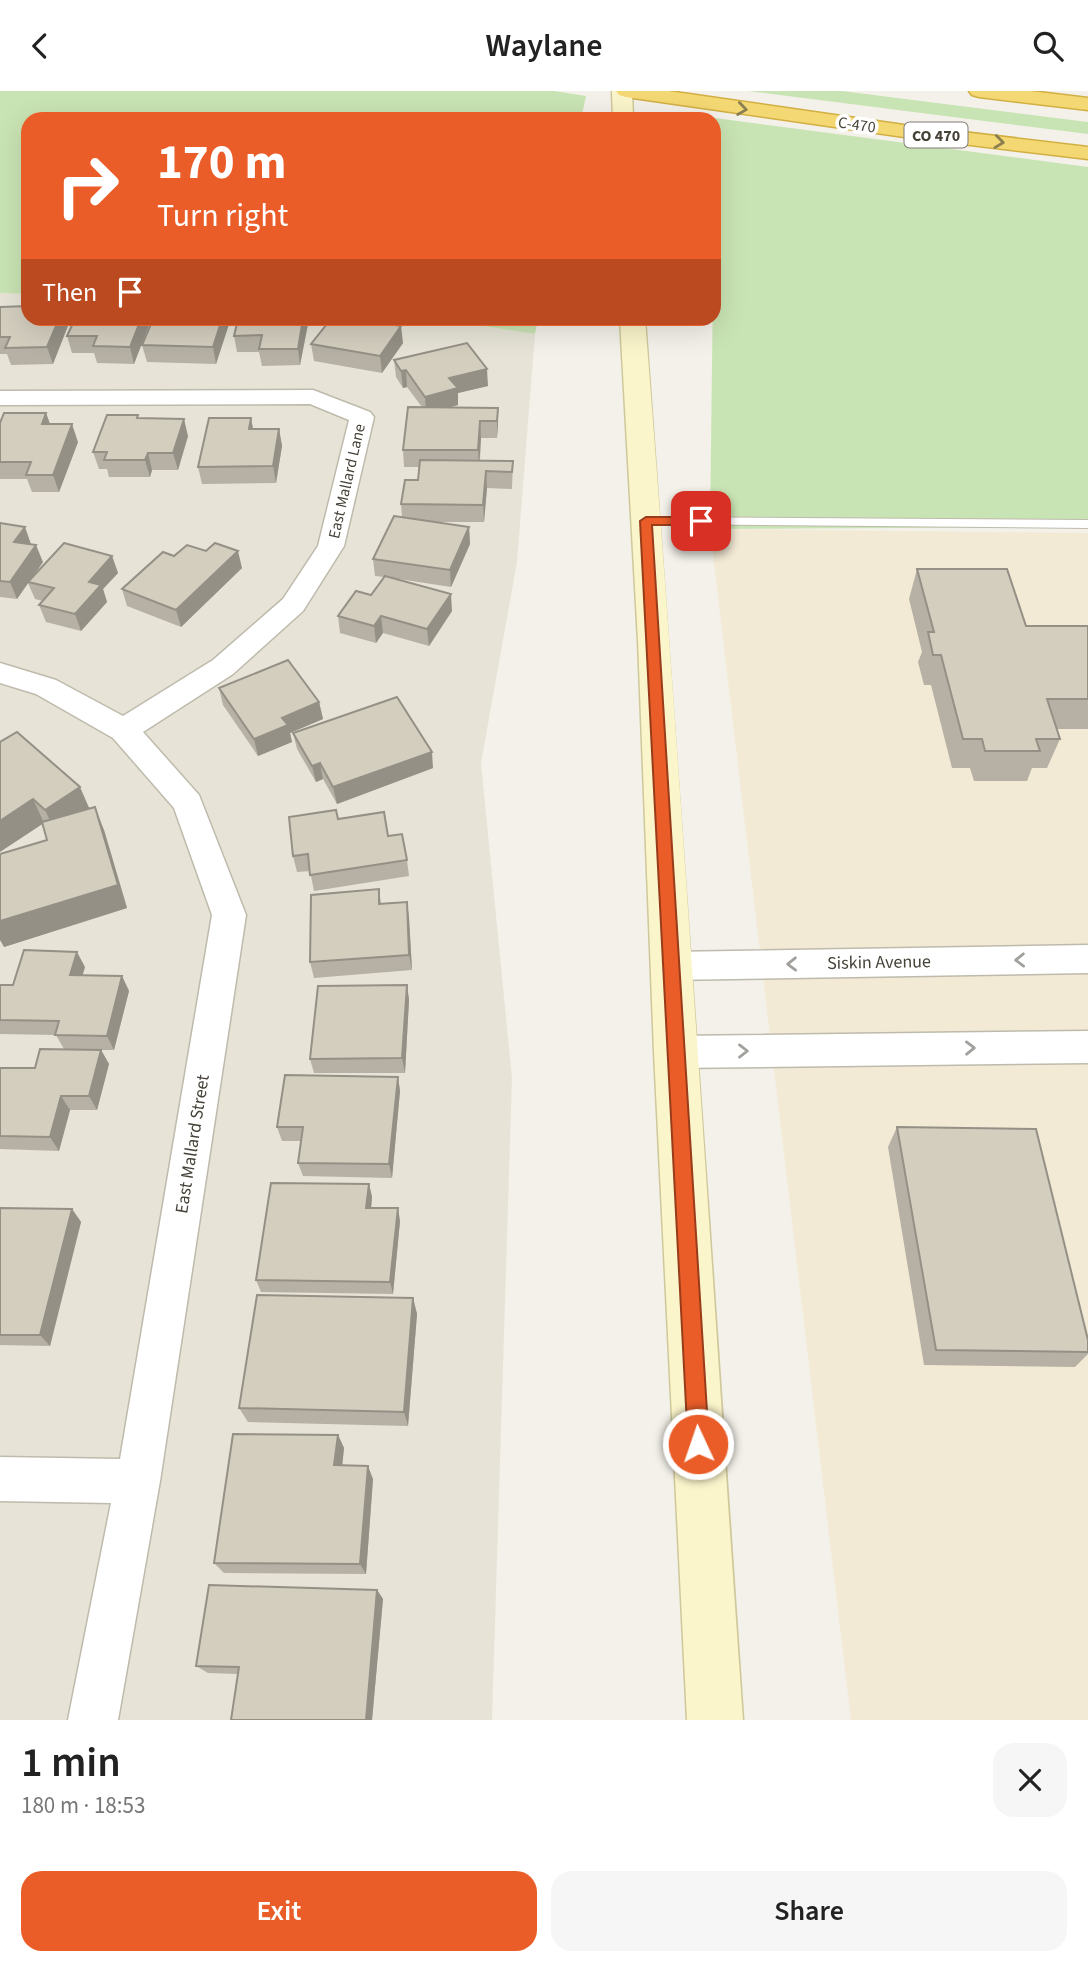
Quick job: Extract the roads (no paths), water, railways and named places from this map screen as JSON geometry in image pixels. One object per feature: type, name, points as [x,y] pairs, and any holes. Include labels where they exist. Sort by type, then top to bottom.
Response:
[{"type":"highway","name":"C-470","points":[[624,91],[904,131],[1088,153]]},
{"type":"highway","points":[[979,91],[1088,104]]},
{"type":"main road","points":[[623,112],[624,91]]},
{"type":"main road","points":[[632,326],[715,1720]]},
{"type":"street","name":"East Mallard Lane","points":[[0,398],[313,397],[362,417],[331,546],[293,605],[223,667],[124,730]]},
{"type":"street","name":"East Mallard Street","points":[[0,673],[46,687],[124,730],[188,803],[229,915],[138,1481],[93,1720]]},
{"type":"street","name":"Siskin Avenue","points":[[670,966],[1088,958]]},
{"type":"street","points":[[675,1052],[1088,1047]]},
{"type":"street","points":[[0,1479],[138,1481]]},
{"type":"lane","points":[[646,521],[1088,524]]}]
